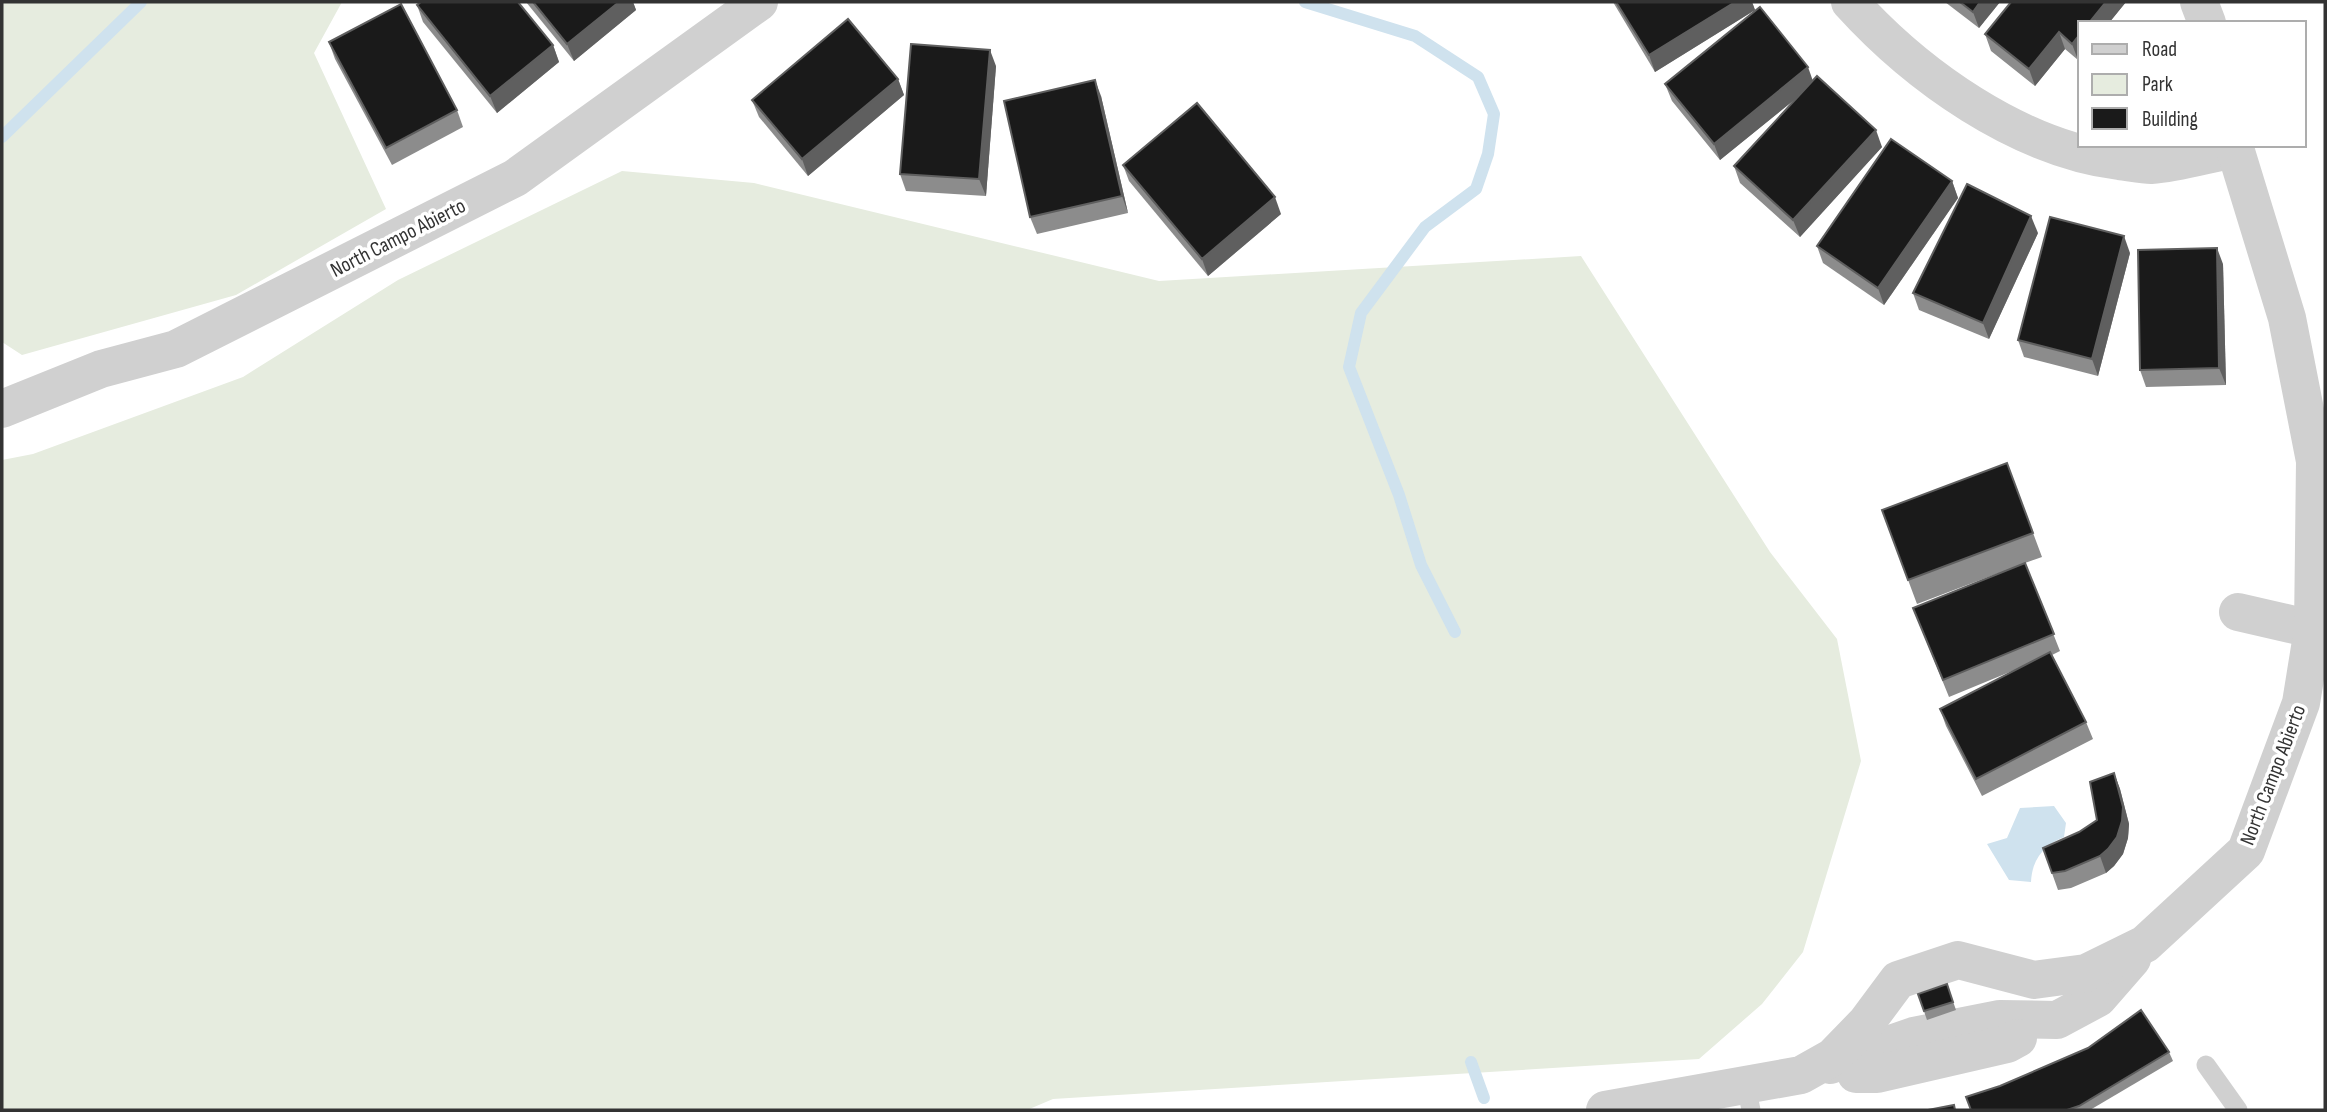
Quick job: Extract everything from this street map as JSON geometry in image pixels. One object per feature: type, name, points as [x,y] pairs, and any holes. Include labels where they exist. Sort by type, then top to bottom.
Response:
[{"type":"street","name":"North Campo Abierto","points":[[2,409],[102,369],[176,349],[515,178],[759,2]]},
{"type":"street","points":[[1850,2],[1868,22],[1922,68],[1971,104],[2031,136],[2095,158],[2149,165],[2234,147]]},
{"type":"street","points":[[2199,2],[2206,21]]},
{"type":"street","name":"North Campo Abierto","points":[[1605,1110],[1749,1098],[1801,1075],[1833,1057],[1866,1023],[1898,980],[1958,960],[2034,980],[2086,973],[2144,944],[2246,851],[2301,703],[2319,630],[2315,461],[2287,318],[2234,147]]},
{"type":"street","points":[[2238,612],[2319,630]]},
{"type":"street","points":[[1801,1075],[1914,1036],[2000,1018],[2057,1020],[2098,998],[2144,944]]},
{"type":"lane","points":[[2206,1065],[2238,1110]]},
{"type":"green space","points":[[2,2],[342,2],[314,53],[386,209],[236,295],[22,355],[2,342]]},
{"type":"green space","points":[[622,171],[754,183],[1159,281],[1581,256],[1770,552],[1837,639],[1861,761],[1803,952],[1762,1004],[1699,1059],[1053,1099],[1027,1110],[2,1110],[2,460],[33,454],[243,377],[398,280]]},
{"type":"water","points":[[2054,806],[2066,823],[2064,837],[2040,854],[2031,882],[2009,880],[1987,844],[2007,838],[2020,808]]},
{"type":"building","points":[[421,2],[518,2],[553,45],[490,96],[417,5]]},
{"type":"building","points":[[533,2],[619,2],[567,44]]},
{"type":"building","points":[[1616,2],[1735,2],[1649,55]]},
{"type":"building","points":[[1960,2],[1980,2],[1973,12]]},
{"type":"building","points":[[2011,2],[2106,2],[2091,21],[2078,21],[2078,36],[2072,44],[2059,32],[2029,69],[1985,34]]},
{"type":"building","points":[[401,4],[457,110],[386,148],[329,42]]},
{"type":"building","points":[[1760,7],[1808,67],[1714,144],[1665,84]]},
{"type":"building","points":[[848,19],[898,79],[802,159],[752,100]]},
{"type":"building","points":[[911,44],[990,50],[979,179],[900,174]]},
{"type":"building","points":[[1817,76],[1876,130],[1793,220],[1734,166]]},
{"type":"building","points":[[1095,80],[1122,196],[1030,217],[1004,101]]},
{"type":"building","points":[[1197,103],[1275,197],[1202,259],[1123,165]]},
{"type":"building","points":[[1891,139],[1952,181],[1878,288],[1817,246]]},
{"type":"building","points":[[1967,184],[2031,216],[1983,323],[1913,293]]},
{"type":"building","points":[[2050,217],[2124,236],[2092,359],[2018,340]]},
{"type":"building","points":[[2217,248],[2219,368],[2140,370],[2138,250]]},
{"type":"building","points":[[2007,463],[2033,533],[1908,580],[1882,510]]},
{"type":"building","points":[[2025,563],[2054,634],[1943,680],[1913,608]]},
{"type":"building","points":[[2050,652],[2086,722],[1976,779],[1940,709]]},
{"type":"building","points":[[2114,773],[2123,807],[2117,837],[2100,856],[2065,871],[2052,873],[2043,848],[2079,832],[2097,820],[2090,782]]},
{"type":"building","points":[[1947,984],[1953,1002],[1924,1011],[1918,994]]},
{"type":"building","points":[[2141,1010],[2169,1052],[2079,1106],[2067,1110],[1971,1110],[1966,1097],[2000,1086],[2088,1048]]},
{"type":"building","points":[[1954,1105],[1955,1110],[1928,1110]]},
{"type":"waterway","points":[[2,137],[141,2]]},
{"type":"waterway","points":[[1305,2],[1415,36],[1478,77],[1494,114],[1488,154],[1476,189],[1425,227],[1361,313],[1349,367],[1399,495],[1421,565],[1455,632]]},
{"type":"waterway","points":[[1471,1062],[1484,1098]]}]
